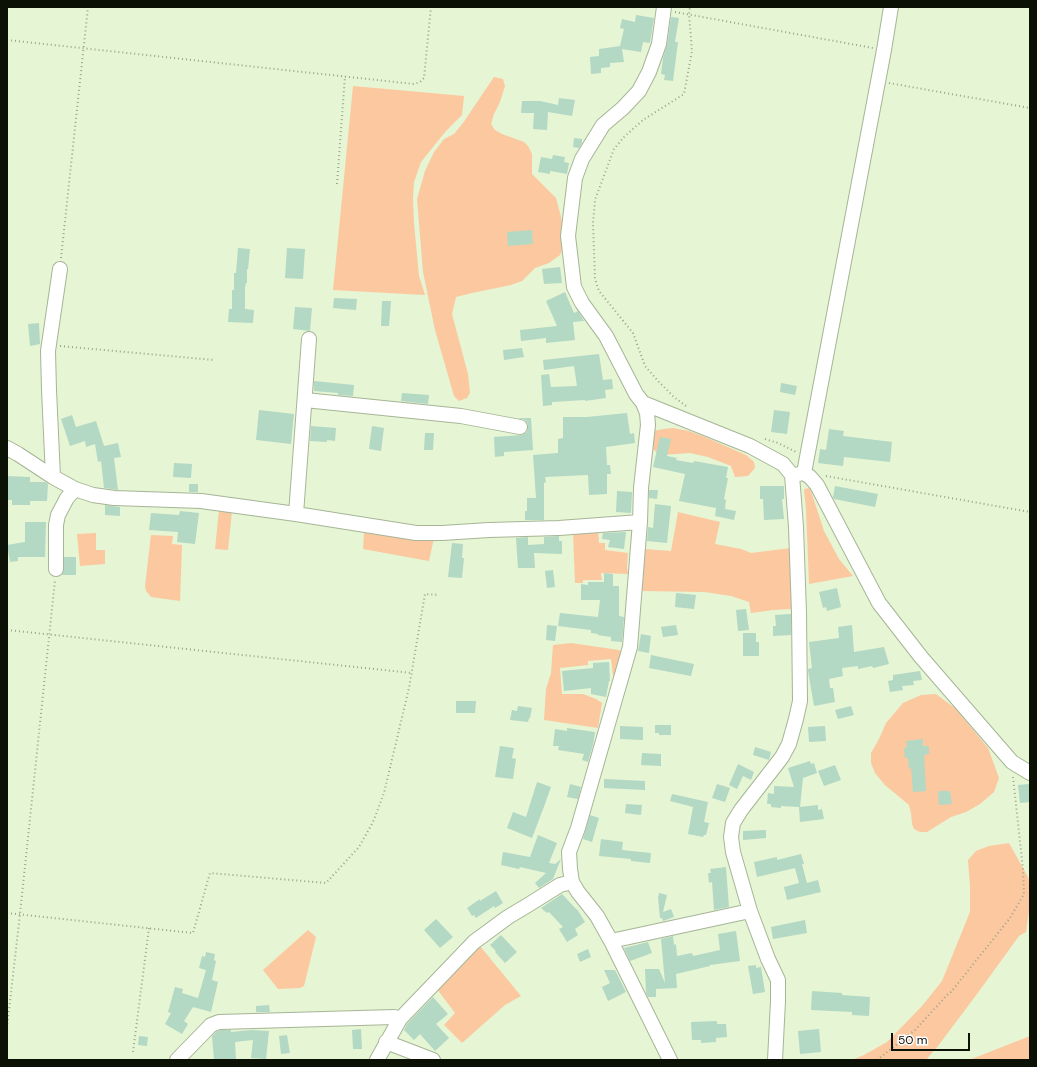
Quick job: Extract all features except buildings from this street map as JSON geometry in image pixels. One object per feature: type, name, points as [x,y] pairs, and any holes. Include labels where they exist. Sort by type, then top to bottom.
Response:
[{"type":"street","points":[[775,1060],[778,980],[768,959],[750,911],[730,837],[733,823],[741,810],[782,757],[789,744],[800,701],[796,527],[798,474],[878,81],[891,7]]},
{"type":"street","points":[[663,8],[659,44],[649,72],[639,91],[603,126],[582,159],[575,178],[568,236],[574,287],[582,303],[606,336],[636,394],[643,403],[647,413],[648,425],[641,488],[640,522],[630,647],[578,828],[569,852],[572,882],[597,916],[670,1060]]},
{"type":"street","points":[[53,477],[48,351],[60,269]]},
{"type":"street","points":[[296,514],[309,339]]},
{"type":"street","points":[[305,400],[461,416],[520,427]]},
{"type":"street","points":[[643,403],[750,446],[798,474],[810,476],[817,485],[879,603],[921,657],[1012,762],[1030,773]]},
{"type":"street","points":[[7,448],[75,489],[92,495],[114,498],[200,501],[296,514],[416,533],[559,528],[640,522]]},
{"type":"street","points":[[56,569],[56,525],[58,515],[66,498],[75,489]]},
{"type":"street","points":[[377,1060],[400,1019],[474,942],[508,917],[560,885],[572,882]]},
{"type":"street","points":[[610,941],[750,911]]},
{"type":"street","points":[[177,1060],[211,1025],[218,1022],[394,1017],[400,1019]]},
{"type":"street","points":[[386,1042],[433,1060]]},
{"type":"path","points":[[60,269],[88,7]]},
{"type":"path","points":[[7,40],[414,84],[420,82],[424,78],[431,7]]},
{"type":"path","points":[[689,409],[674,397],[645,366],[633,333],[599,291],[595,279],[593,223],[595,200],[614,149],[625,136],[643,120],[684,94],[692,50],[689,14],[690,7]]},
{"type":"path","points":[[663,8],[884,50]]},
{"type":"path","points":[[337,184],[345,76]]},
{"type":"path","points":[[878,81],[1030,108]]},
{"type":"path","points":[[49,345],[214,360]]},
{"type":"path","points":[[765,439],[778,443],[798,453]]},
{"type":"path","points":[[825,476],[1030,512]]},
{"type":"path","points":[[7,1028],[56,569]]},
{"type":"path","points":[[7,913],[193,933],[210,873],[326,883],[358,846],[373,822],[384,793],[412,674],[425,594],[439,595]]},
{"type":"path","points":[[7,630],[412,674]]},
{"type":"path","points":[[877,1060],[915,1030],[951,992],[1010,918],[1024,894],[1023,869],[1012,762]]},
{"type":"path","points":[[133,1052],[149,928]]},
{"type":"shaded area","points":[[494,77],[503,79],[505,86],[491,124],[495,130],[524,142],[528,146],[532,154],[532,174],[556,198],[566,242],[560,255],[549,263],[535,268],[522,281],[511,285],[456,297],[452,314],[468,374],[470,393],[467,398],[459,401],[454,396],[435,330],[423,272],[417,199],[425,171],[434,152],[444,139],[454,134],[463,123]]},
{"type":"shaded area","points":[[353,86],[464,96],[462,115],[446,131],[421,162],[414,182],[414,223],[419,276],[425,295],[333,290]]},
{"type":"shaded area","points":[[673,428],[689,431],[746,455],[754,462],[755,468],[748,476],[735,477],[731,466],[708,457],[690,453],[661,455],[651,448],[654,431]]},
{"type":"shaded area","points":[[810,488],[824,531],[839,559],[853,576],[809,584],[804,489]]},
{"type":"shaded area","points":[[219,510],[232,511],[228,550],[215,549]]},
{"type":"shaded area","points":[[678,512],[720,522],[715,544],[741,549],[751,553],[791,548],[791,609],[751,613],[749,602],[731,596],[704,592],[640,591],[644,549],[671,551]]},
{"type":"shaded area","points":[[598,530],[599,543],[605,543],[605,550],[628,553],[628,574],[601,573],[602,580],[583,580],[583,583],[575,583],[573,533]]},
{"type":"shaded area","points":[[96,533],[96,550],[105,550],[105,564],[80,566],[77,534]]},
{"type":"shaded area","points":[[364,533],[412,538],[434,538],[429,561],[363,549]]},
{"type":"shaded area","points":[[151,535],[173,536],[172,544],[182,545],[180,601],[151,597],[146,591],[145,586]]},
{"type":"shaded area","points":[[571,643],[619,650],[623,653],[619,676],[613,676],[611,659],[588,661],[588,665],[560,668],[562,694],[583,694],[602,703],[598,728],[544,720],[546,689],[551,673],[553,645]]},
{"type":"shaded area","points":[[936,694],[956,709],[988,748],[999,778],[994,792],[980,804],[966,812],[951,817],[927,832],[920,832],[914,829],[909,805],[885,785],[875,773],[871,763],[871,753],[886,723],[903,703],[921,695]]},
{"type":"shaded area","points":[[1009,843],[1028,877],[1030,884],[1030,904],[1026,932],[1019,936],[926,1060],[852,1060],[887,1042],[922,1006],[942,981],[970,912],[968,860],[976,851],[989,846]]},
{"type":"shaded area","points":[[308,930],[316,937],[304,986],[300,988],[278,989],[263,970]]},
{"type":"shaded area","points":[[480,946],[521,996],[505,1005],[462,1043],[444,1025],[455,1013],[437,989]]},
{"type":"shaded area","points":[[1030,1036],[1030,1060],[969,1060]]}]
